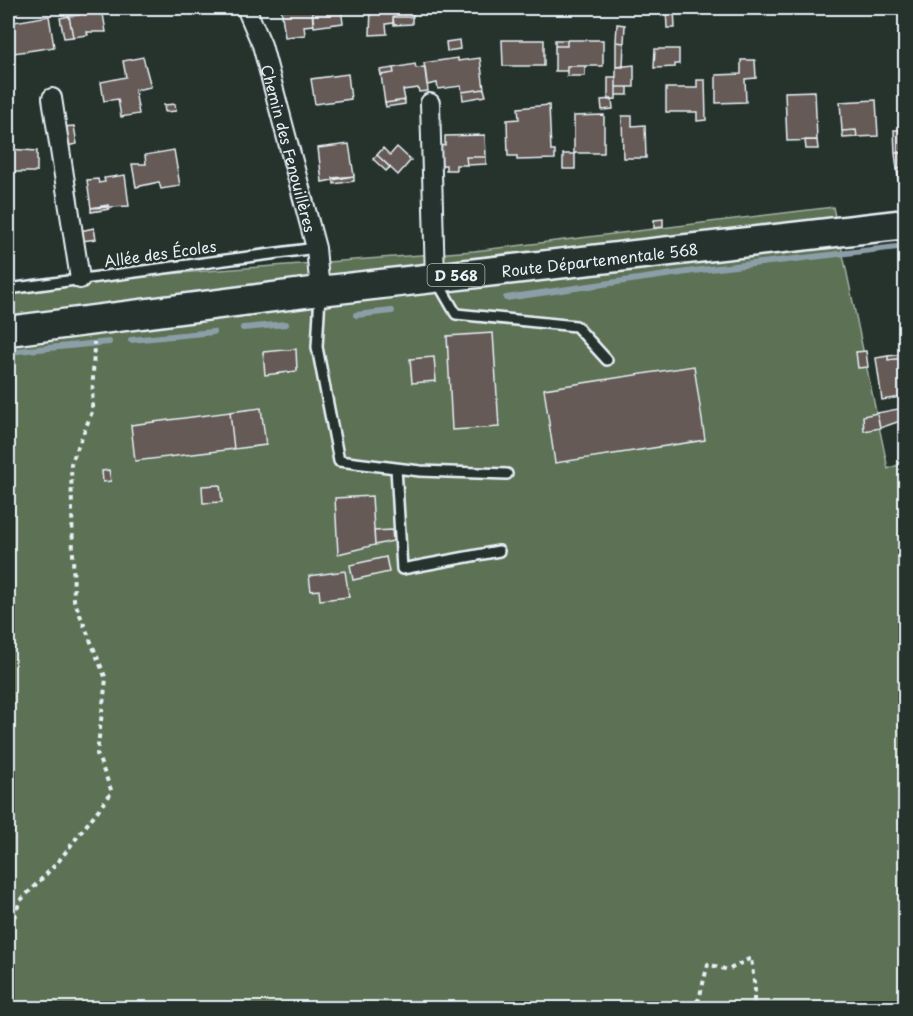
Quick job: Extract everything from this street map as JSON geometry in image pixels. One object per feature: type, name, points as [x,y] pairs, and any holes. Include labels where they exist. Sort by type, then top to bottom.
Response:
[{"type":"main road","name":"Route Départementale 568","points":[[8,331],[904,221]]},
{"type":"street","name":"Chemin des Fenouillères","points":[[246,8],[262,45],[316,248],[320,291]]},
{"type":"street","points":[[52,98],[80,279]]},
{"type":"street","points":[[430,103],[435,278]]},
{"type":"lane","name":"Allée des Écoles","points":[[8,289],[316,248]]},
{"type":"lane","points":[[435,278],[456,314],[576,326],[606,360]]},
{"type":"lane","points":[[320,291],[317,347],[339,461],[396,468],[507,474]]},
{"type":"lane","points":[[396,468],[402,569],[499,551]]},
{"type":"path","points":[[8,934],[20,901],[58,862],[112,792],[97,754],[106,679],[74,600],[71,464],[92,412],[95,320]]},
{"type":"path","points":[[690,1008],[699,999],[708,964],[728,970],[751,958],[755,990],[753,1008]]},
{"type":"path","points":[[894,1008],[906,999]]},
{"type":"green space","points":[[833,207],[888,469],[905,462],[905,1008],[8,1008],[8,286],[474,251]]},
{"type":"building","points":[[8,8],[29,8],[8,14]]},
{"type":"building","points":[[102,8],[106,32],[87,32],[88,35],[73,37],[69,16],[79,15],[79,11]]},
{"type":"building","points":[[281,8],[312,8],[313,25],[304,26],[305,35],[285,37]]},
{"type":"building","points":[[312,8],[341,8],[343,23],[314,27]]},
{"type":"building","points":[[371,8],[412,8],[413,17],[393,17],[393,23],[386,24],[387,34],[370,35]]},
{"type":"building","points":[[666,8],[674,8],[675,28],[667,28]]},
{"type":"building","points":[[49,16],[54,47],[14,53],[8,23]]},
{"type":"building","points":[[69,16],[73,37],[64,38],[60,18]]},
{"type":"building","points":[[393,17],[412,17],[412,24],[394,25]]},
{"type":"building","points":[[617,24],[625,25],[624,43],[616,42]]},
{"type":"building","points":[[459,40],[460,49],[447,51],[446,42]]},
{"type":"building","points":[[502,40],[544,40],[544,66],[503,66]]},
{"type":"building","points":[[555,40],[567,40],[567,46],[555,46]]},
{"type":"building","points":[[567,40],[603,40],[603,66],[567,66],[567,71],[555,71],[555,46],[567,46]]},
{"type":"building","points":[[616,42],[624,43],[623,67],[616,67]]},
{"type":"building","points":[[655,49],[679,49],[679,64],[675,64],[675,67],[654,68]]},
{"type":"building","points":[[143,57],[151,87],[135,90],[139,114],[121,117],[118,99],[104,101],[101,82],[126,77],[123,61]]},
{"type":"building","points":[[458,58],[458,61],[480,58],[484,89],[462,92],[461,86],[438,89],[437,83],[427,85],[424,63]]},
{"type":"building","points":[[741,60],[755,60],[756,78],[745,79],[746,102],[716,103],[716,75],[741,74]]},
{"type":"building","points":[[415,64],[416,68],[425,67],[428,91],[419,92],[418,88],[403,90],[405,100],[385,103],[381,75],[394,73],[393,68]]},
{"type":"building","points":[[634,65],[634,87],[616,87],[616,67]]},
{"type":"building","points":[[567,66],[585,66],[585,76],[567,76]]},
{"type":"building","points":[[393,68],[394,73],[381,75],[380,70]]},
{"type":"building","points":[[348,74],[351,99],[315,104],[311,79]]},
{"type":"building","points":[[608,77],[616,77],[616,99],[608,100]]},
{"type":"building","points":[[697,80],[705,80],[706,120],[697,121],[697,112],[666,112],[666,88],[697,88]]},
{"type":"building","points":[[616,87],[628,87],[628,95],[616,95]]},
{"type":"building","points":[[484,89],[486,96],[463,100],[462,92]]},
{"type":"building","points":[[815,91],[817,140],[787,141],[785,92]]},
{"type":"building","points":[[612,99],[613,109],[602,110],[601,100]]},
{"type":"building","points":[[405,100],[405,104],[386,107],[385,103]]},
{"type":"building","points":[[876,100],[878,136],[857,137],[856,130],[842,131],[840,102]]},
{"type":"building","points":[[175,104],[176,111],[165,112],[164,105]]},
{"type":"building","points":[[549,105],[551,151],[555,151],[555,159],[517,160],[517,156],[508,156],[507,120],[519,119],[518,108]]},
{"type":"building","points":[[604,115],[604,153],[574,153],[574,116]]},
{"type":"building","points":[[622,116],[632,116],[632,126],[645,125],[646,158],[623,158]]},
{"type":"building","points":[[74,126],[77,144],[66,146],[63,127]]},
{"type":"building","points":[[856,130],[857,137],[843,138],[842,131]]},
{"type":"building","points":[[894,130],[906,130],[906,153],[895,153]]},
{"type":"building","points":[[485,135],[486,157],[466,157],[467,165],[456,165],[456,170],[446,170],[446,165],[436,165],[436,139],[441,139],[441,146],[445,145],[445,136]]},
{"type":"building","points":[[805,140],[817,140],[818,149],[806,149]]},
{"type":"building","points":[[349,144],[354,176],[322,182],[318,148]]},
{"type":"building","points":[[397,147],[411,160],[398,175],[377,155],[383,148],[390,155]]},
{"type":"building","points":[[8,149],[37,151],[37,172],[8,172]]},
{"type":"building","points":[[174,150],[180,186],[161,189],[159,182],[136,187],[132,164],[146,164],[145,155]]},
{"type":"building","points":[[895,153],[906,153],[906,168],[897,169]]},
{"type":"building","points":[[563,154],[575,154],[575,169],[563,169]]},
{"type":"building","points":[[377,155],[390,167],[386,171],[373,159]]},
{"type":"building","points":[[466,157],[486,157],[486,164],[467,165]]},
{"type":"building","points":[[906,168],[905,192],[900,193],[897,169]]},
{"type":"building","points":[[125,175],[129,206],[91,208],[87,180],[98,179],[99,183],[105,182],[104,178]]},
{"type":"building","points":[[354,176],[354,181],[334,184],[333,178]]},
{"type":"building","points":[[109,205],[109,209],[91,212],[91,208]]},
{"type":"building","points":[[663,219],[663,227],[654,228],[654,220]]},
{"type":"building","points":[[94,228],[96,239],[82,241],[80,231]]},
{"type":"building","points":[[493,333],[499,427],[452,430],[447,336]]},
{"type":"building","points":[[296,349],[297,371],[265,375],[263,352]]},
{"type":"building","points":[[866,351],[868,367],[858,368],[856,352]]},
{"type":"building","points":[[904,354],[904,358],[888,360],[888,356]]},
{"type":"building","points":[[888,356],[888,360],[904,358],[906,396],[882,400],[876,358]]},
{"type":"building","points":[[434,357],[436,381],[412,383],[410,359]]},
{"type":"building","points":[[694,366],[705,440],[555,463],[544,389]]},
{"type":"building","points":[[261,408],[266,445],[234,449],[230,412]]},
{"type":"building","points":[[903,408],[906,419],[880,428],[877,413]]},
{"type":"building","points":[[230,412],[234,449],[135,461],[131,425]]},
{"type":"building","points":[[877,413],[880,428],[864,431],[863,416]]},
{"type":"building","points":[[109,470],[111,481],[103,482],[102,471]]},
{"type":"building","points":[[220,485],[222,502],[203,503],[202,486]]},
{"type":"building","points":[[372,496],[375,545],[338,554],[335,498]]},
{"type":"building","points":[[392,530],[393,541],[375,545],[374,531]]},
{"type":"building","points":[[386,557],[389,572],[353,580],[350,565]]},
{"type":"building","points":[[345,571],[349,597],[320,600],[319,590],[311,591],[309,576]]},
{"type":"waterway","points":[[506,298],[701,270],[906,246]]},
{"type":"waterway","points":[[356,315],[392,311]]},
{"type":"waterway","points":[[243,328],[286,324]]},
{"type":"waterway","points":[[131,340],[213,332]]},
{"type":"waterway","points":[[8,352],[109,342]]}]
